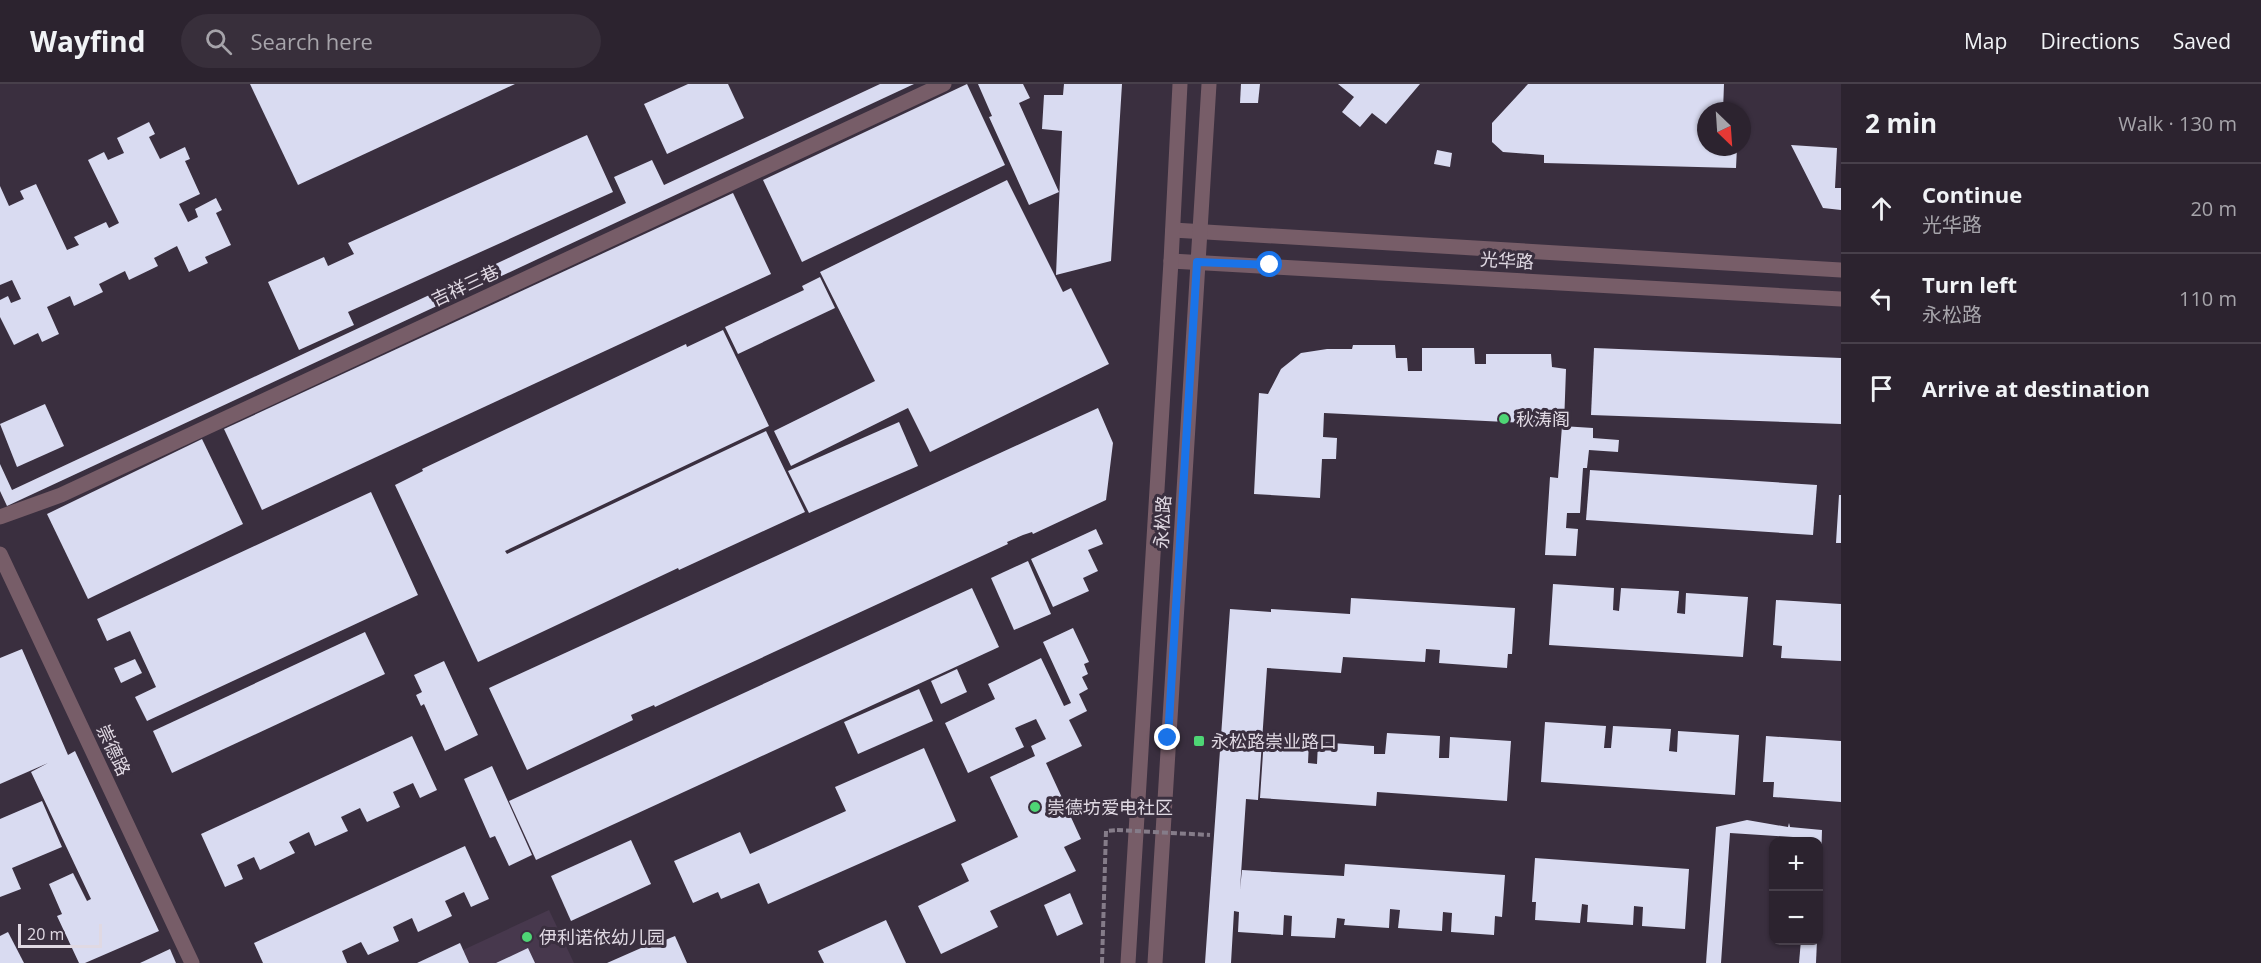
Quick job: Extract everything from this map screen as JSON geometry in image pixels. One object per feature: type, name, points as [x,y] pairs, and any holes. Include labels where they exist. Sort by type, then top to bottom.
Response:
[{"type":"street","name":"吉祥三巷","points":[[0,517],[60,495],[944,84]]},
{"type":"street","name":"永松路","points":[[1128,963],[1180,84]]},
{"type":"street","name":"永松路","points":[[1155,963],[1209,84]]},
{"type":"street","name":"光华路","points":[[1173,230],[1841,270]]},
{"type":"street","name":"光华路","points":[[1171,261],[1841,299]]},
{"type":"street","name":"崇德路","points":[[0,554],[192,963]]},
{"type":"path","points":[[1102,963],[1106,831],[1210,835]]},
{"type":"shaded area","name":"伊利诺依幼儿园","points":[[549,910],[574,963],[435,963]]},
{"type":"building","points":[[250,84],[515,84],[298,185]]},
{"type":"building","points":[[688,84],[728,84],[744,118],[667,154],[644,104]]},
{"type":"building","points":[[880,84],[914,84],[7,506],[0,491],[0,464],[12,490],[626,203],[614,177],[652,160],[664,185]]},
{"type":"building","points":[[967,84],[1005,165],[802,262],[763,180]]},
{"type":"building","points":[[978,84],[1023,84],[1030,98],[1019,103],[1059,192],[1029,205],[989,117],[992,116]]},
{"type":"building","points":[[1064,84],[1122,84],[1111,261],[1056,275],[1062,131],[1042,129],[1044,95],[1063,95]]},
{"type":"building","points":[[1241,84],[1260,84],[1258,103],[1240,103]]},
{"type":"building","points":[[1338,84],[1420,84],[1386,124],[1372,113],[1360,127],[1342,112],[1354,97]]},
{"type":"building","points":[[1528,84],[1724,84],[1723,102],[1697,102],[1697,156],[1737,156],[1736,168],[1544,163],[1544,155],[1503,152],[1492,142],[1492,123]]},
{"type":"building","points":[[149,122],[155,134],[149,137],[160,159],[185,147],[190,159],[185,161],[200,194],[179,204],[188,222],[198,217],[195,209],[216,198],[222,210],[216,213],[231,245],[205,257],[208,263],[189,272],[177,246],[154,258],[158,266],[129,280],[125,271],[99,284],[103,292],[74,306],[70,296],[47,307],[59,334],[42,342],[38,333],[14,345],[0,317],[0,300],[8,296],[11,303],[21,299],[12,280],[0,285],[0,186],[9,206],[24,199],[20,191],[36,184],[67,250],[79,245],[74,237],[106,222],[109,228],[119,223],[88,160],[104,152],[108,160],[124,153],[117,138]]},
{"type":"building","points":[[587,135],[613,192],[348,312],[354,325],[299,350],[268,282],[324,257],[328,266],[354,254],[348,243]]},
{"type":"building","points":[[1791,145],[1837,148],[1835,188],[1841,188],[1841,210],[1823,208]]},
{"type":"building","points":[[1437,150],[1452,153],[1450,167],[1434,164]]},
{"type":"building","points":[[1007,180],[1063,292],[1071,288],[1109,364],[930,452],[908,408],[791,466],[774,431],[875,381],[820,272]]},
{"type":"building","points":[[733,193],[771,274],[262,510],[224,429]]},
{"type":"building","points":[[820,277],[835,308],[738,354],[725,327],[804,290],[802,286]]},
{"type":"building","points":[[723,330],[769,426],[505,551],[507,554],[766,431],[805,512],[679,570],[678,568],[478,662],[395,485],[423,471],[422,469],[686,344],[687,347]]},
{"type":"building","name":"秋涛阁","points":[[1353,345],[1395,345],[1396,358],[1407,358],[1408,371],[1422,371],[1422,348],[1474,348],[1475,364],[1486,364],[1486,354],[1551,354],[1552,367],[1566,369],[1564,425],[1324,413],[1323,437],[1337,438],[1336,459],[1322,459],[1320,498],[1254,494],[1259,393],[1268,394],[1281,369],[1301,353],[1327,349],[1352,349]]},
{"type":"building","points":[[1594,348],[1841,358],[1841,424],[1591,415]]},
{"type":"building","points":[[45,404],[64,446],[17,467],[0,424]]},
{"type":"building","points":[[1098,408],[1113,443],[1106,500],[1033,534],[1032,532],[1007,542],[1008,544],[655,707],[654,705],[631,715],[633,720],[527,770],[489,688]]},
{"type":"building","points":[[899,422],[918,466],[809,513],[788,471]]},
{"type":"building","points":[[1562,426],[1593,428],[1593,438],[1619,440],[1618,452],[1589,450],[1587,468],[1583,468],[1580,513],[1567,513],[1566,528],[1578,529],[1576,556],[1545,555],[1550,477],[1558,478]]},
{"type":"building","points":[[202,439],[243,524],[88,599],[47,514]]},
{"type":"building","points":[[1590,470],[1817,485],[1813,535],[1586,520]]},
{"type":"building","points":[[371,492],[418,595],[147,721],[135,697],[156,687],[130,631],[107,641],[97,619]]},
{"type":"building","points":[[1839,495],[1841,495],[1841,543],[1836,543]]},
{"type":"building","points":[[1096,529],[1103,544],[1088,550],[1098,571],[1083,578],[1089,591],[1053,607],[1031,559]]},
{"type":"building","points":[[1028,561],[1051,614],[1014,630],[991,578]]},
{"type":"building","points":[[1553,584],[1614,588],[1613,610],[1619,611],[1621,588],[1679,591],[1677,613],[1685,614],[1686,593],[1748,597],[1743,657],[1549,645]]},
{"type":"building","points":[[972,588],[999,647],[536,860],[509,801]]},
{"type":"building","points":[[1351,598],[1515,608],[1512,654],[1508,654],[1507,668],[1439,663],[1440,650],[1426,649],[1425,662],[1343,657],[1341,673],[1267,668],[1258,800],[1246,799],[1240,889],[1242,870],[1344,876],[1345,864],[1505,875],[1502,917],[1495,916],[1494,935],[1451,932],[1452,913],[1443,912],[1442,931],[1398,928],[1400,910],[1390,909],[1389,928],[1344,925],[1345,919],[1337,918],[1335,938],[1291,936],[1292,916],[1284,915],[1283,935],[1238,932],[1239,912],[1234,911],[1231,963],[1205,963],[1230,609],[1350,614]]},
{"type":"building","points":[[1776,600],[1841,604],[1841,661],[1781,658],[1782,646],[1773,645]]},
{"type":"building","name":"崇德坊爱电社区","points":[[1073,628],[1089,662],[1084,664],[1088,674],[1082,677],[1088,689],[1079,694],[1087,711],[1069,720],[1082,746],[1046,763],[1081,839],[1064,847],[1076,871],[990,911],[998,927],[941,954],[918,906],[969,881],[961,864],[1018,837],[990,777],[1035,756],[1031,746],[1046,739],[1036,719],[1015,728],[1024,747],[968,773],[945,723],[995,699],[988,684],[1041,658],[1064,706],[1071,703],[1043,642]]},
{"type":"building","points":[[365,632],[385,674],[172,773],[153,731]]},
{"type":"building","points":[[22,649],[68,755],[75,751],[159,931],[85,963],[79,963],[57,916],[62,914],[49,884],[73,873],[87,901],[91,899],[31,772],[48,763],[0,784],[0,658]]},
{"type":"building","points":[[135,659],[142,673],[121,683],[114,668]]},
{"type":"building","points":[[444,661],[478,735],[445,751],[424,704],[421,706],[416,695],[422,692],[414,675]]},
{"type":"building","points":[[957,669],[967,692],[941,704],[931,681]]},
{"type":"building","points":[[919,689],[933,721],[858,754],[844,722]]},
{"type":"building","points":[[1545,722],[1606,726],[1604,748],[1611,748],[1613,726],[1671,729],[1669,751],[1677,752],[1678,731],[1739,735],[1735,795],[1541,782]]},
{"type":"building","points":[[1387,733],[1440,736],[1439,758],[1449,758],[1450,737],[1511,741],[1507,801],[1377,792],[1376,806],[1260,798],[1264,738],[1309,742],[1308,763],[1317,764],[1318,742],[1374,746],[1374,754],[1385,754]]},
{"type":"building","points":[[412,736],[437,790],[420,798],[413,783],[393,792],[400,807],[367,822],[360,808],[341,817],[348,831],[315,846],[309,832],[289,842],[295,853],[260,870],[254,857],[237,865],[243,879],[225,887],[201,834]]},
{"type":"building","points":[[1766,736],[1841,741],[1841,802],[1773,797],[1774,782],[1763,782]]},
{"type":"building","points":[[924,748],[956,821],[768,904],[759,883],[721,899],[718,892],[693,903],[674,861],[740,832],[750,854],[846,811],[835,787]]},
{"type":"building","points":[[492,766],[532,855],[509,866],[495,836],[490,838],[464,779]]},
{"type":"building","points":[[42,801],[62,847],[12,868],[21,889],[0,897],[0,819]]},
{"type":"building","points":[[1747,820],[1788,827],[1789,823],[1790,827],[1822,830],[1822,837],[1730,833],[1721,963],[1706,963],[1716,827]]},
{"type":"building","points":[[631,840],[651,884],[571,921],[551,876]]},
{"type":"building","points":[[465,846],[489,899],[471,907],[464,892],[445,901],[452,916],[418,932],[412,918],[393,927],[399,941],[368,955],[361,942],[342,951],[347,963],[263,963],[254,943]]},
{"type":"building","points":[[1535,858],[1689,869],[1685,929],[1642,926],[1643,907],[1634,906],[1633,925],[1587,922],[1588,905],[1582,904],[1580,923],[1535,920],[1536,902],[1532,902]]},
{"type":"building","points":[[1070,893],[1083,924],[1057,936],[1044,905]]},
{"type":"building","points":[[886,920],[906,963],[824,963],[818,951]]},
{"type":"building","points":[[8,932],[24,963],[0,963],[0,936]]},
{"type":"building","points":[[675,936],[687,963],[607,963],[657,941],[658,943]]},
{"type":"building","points":[[460,943],[469,963],[417,963]]},
{"type":"building","points":[[1801,945],[1817,945],[1816,963],[1799,963]]},
{"type":"building","points":[[528,948],[535,963],[496,963]]},
{"type":"building","points":[[170,949],[176,963],[140,963]]},
{"type":"place","name":"秋涛阁","points":[[1504,419]]},
{"type":"place","name":"永松路崇业路口","points":[[1199,741]]},
{"type":"place","name":"崇德坊爱电社区","points":[[1035,807]]},
{"type":"place","name":"伊利诺依幼儿园","points":[[527,937]]},
{"type":"route","points":[[1168,738],[1197,262],[1270,265]]}]
